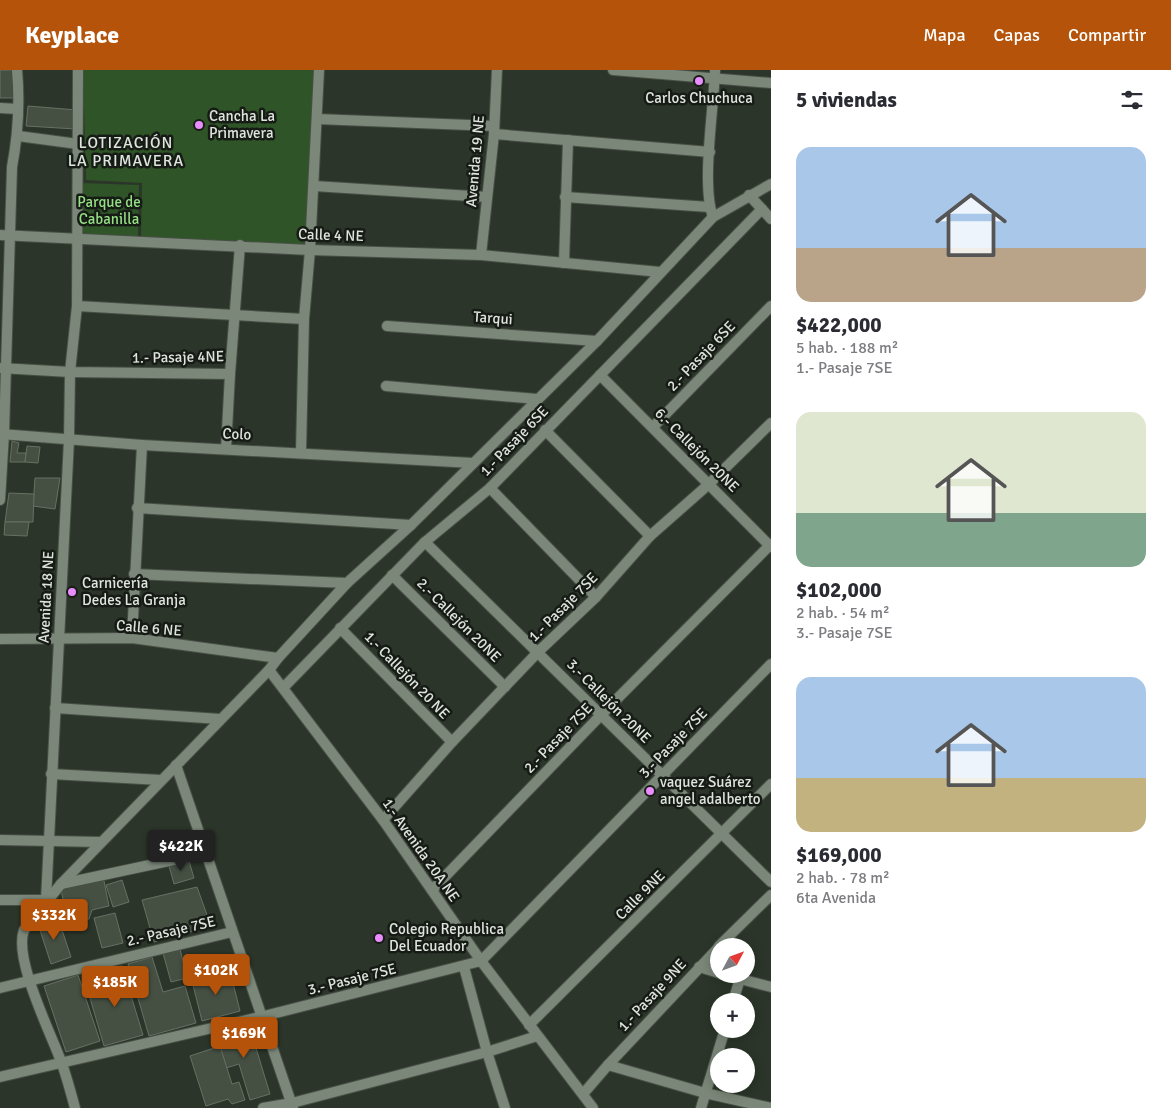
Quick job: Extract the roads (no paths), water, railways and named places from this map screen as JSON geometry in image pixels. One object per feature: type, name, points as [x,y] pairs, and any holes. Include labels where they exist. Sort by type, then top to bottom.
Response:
[{"type":"street","points":[[0,500],[5,235],[12,167],[18,136],[19,95],[17,70]]},
{"type":"street","name":"Avenida 18 NE","points":[[46,900],[69,440],[70,372],[77,306],[78,70]]},
{"type":"street","points":[[300,452],[304,319],[314,186],[319,70]]},
{"type":"street","name":"Avenida 19 NE","points":[[481,255],[494,130],[497,70]]},
{"type":"street","points":[[613,70],[715,75],[771,83]]},
{"type":"street","points":[[713,217],[709,206],[715,75]]},
{"type":"street","points":[[0,108],[18,109]]},
{"type":"street","points":[[317,119],[494,130],[568,140],[710,152]]},
{"type":"street","points":[[18,136],[78,144]]},
{"type":"street","points":[[564,262],[568,140]]},
{"type":"street","points":[[0,166],[12,167]]},
{"type":"street","points":[[75,1108],[62,1064],[29,980],[21,939],[24,930],[46,900],[269,670],[347,582],[410,525],[597,341],[713,217],[771,184]]},
{"type":"street","points":[[314,186],[487,196]]},
{"type":"street","points":[[750,195],[771,219]]},
{"type":"street","points":[[565,197],[709,206]]},
{"type":"street","name":"1.- Pasaje 6SE","points":[[283,688],[425,542],[490,488],[762,209]]},
{"type":"street","name":"Calle 4 NE","points":[[5,235],[240,245],[310,250],[481,255],[660,272]]},
{"type":"street","name":"1.- Pasaje 4NE","points":[[2,368],[70,372],[230,374],[240,245]]},
{"type":"street","points":[[77,306],[304,319]]},
{"type":"street","name":"2.- Pasaje 6SE","points":[[653,427],[771,306]]},
{"type":"street","name":"Tarqui","points":[[387,326],[597,341]]},
{"type":"street","points":[[226,448],[230,374]]},
{"type":"street","name":"6.- Callejón 20NE","points":[[600,375],[771,546]]},
{"type":"street","points":[[386,386],[537,399]]},
{"type":"street","name":"1.- Pasaje 7SE","points":[[383,820],[452,742],[539,651],[596,596],[650,536],[709,484],[771,423]]},
{"type":"street","points":[[545,430],[650,536]]},
{"type":"street","name":"Colo","points":[[2,434],[142,445],[300,452],[473,463]]},
{"type":"street","points":[[132,638],[137,508],[142,445]]},
{"type":"street","points":[[490,488],[596,596]]},
{"type":"street","points":[[137,508],[410,525]]},
{"type":"street","name":"3.- Callejón 20NE","points":[[425,542],[539,651],[601,715],[771,882]]},
{"type":"street","name":"2.- Pasaje 7SE","points":[[432,890],[601,715],[771,546]]},
{"type":"street","points":[[134,574],[347,582]]},
{"type":"street","name":"2.- Callejón 20NE","points":[[392,575],[505,687]]},
{"type":"street","name":"1.- Callejón 20 NE","points":[[340,628],[452,742]]},
{"type":"street","name":"Calle 6 NE","points":[[0,639],[132,638],[278,658]]},
{"type":"street","name":"3.- Pasaje 7SE","points":[[0,1077],[62,1064],[464,967],[481,961],[771,664]]},
{"type":"street","name":"1.- Avenida 20A NE","points":[[269,670],[383,820],[481,961],[593,1108]]},
{"type":"street","points":[[55,708],[220,719]]},
{"type":"street","points":[[176,764],[292,1106]]},
{"type":"street","points":[[52,774],[161,780]]},
{"type":"street","name":"Calle 9NE","points":[[529,1025],[723,834],[771,784]]},
{"type":"street","points":[[0,840],[101,842]]},
{"type":"street","points":[[61,884],[206,853]]},
{"type":"street","name":"1.- Pasaje 9NE","points":[[728,938],[771,894]]},
{"type":"street","points":[[0,900],[46,900]]},
{"type":"street","name":"2.- Pasaje 7SE","points":[[0,988],[232,932]]},
{"type":"street","name":"1.- Pasaje 9NE","points":[[583,1094],[710,956]]},
{"type":"street","points":[[464,967],[487,1052],[505,1108]]},
{"type":"street","points":[[699,967],[710,970]]},
{"type":"street","points":[[755,982],[771,986]]},
{"type":"street","points":[[263,1108],[292,1106],[538,1036]]},
{"type":"street","points":[[701,1108],[722,1038]]},
{"type":"street","points":[[608,1065],[705,1094],[771,1108]]},
{"type":"place","name":"Carlos Chuchuca","points":[[699,81]]},
{"type":"place","name":"Cancha La Primavera","points":[[199,125]]},
{"type":"place","name":"Carnicería Dedes La Granja","points":[[72,592]]},
{"type":"place","name":"vaquez Suárez angel adalberto","points":[[650,791]]},
{"type":"place","name":"Colegio Republica Del Ecuador","points":[[379,938]]},
{"type":"district","name":"LOTIZACIÓN LA PRIMAVERA","points":[[126,152]]},
{"type":"park label","name":"Parque de Cabanilla","points":[[109,210]]}]
